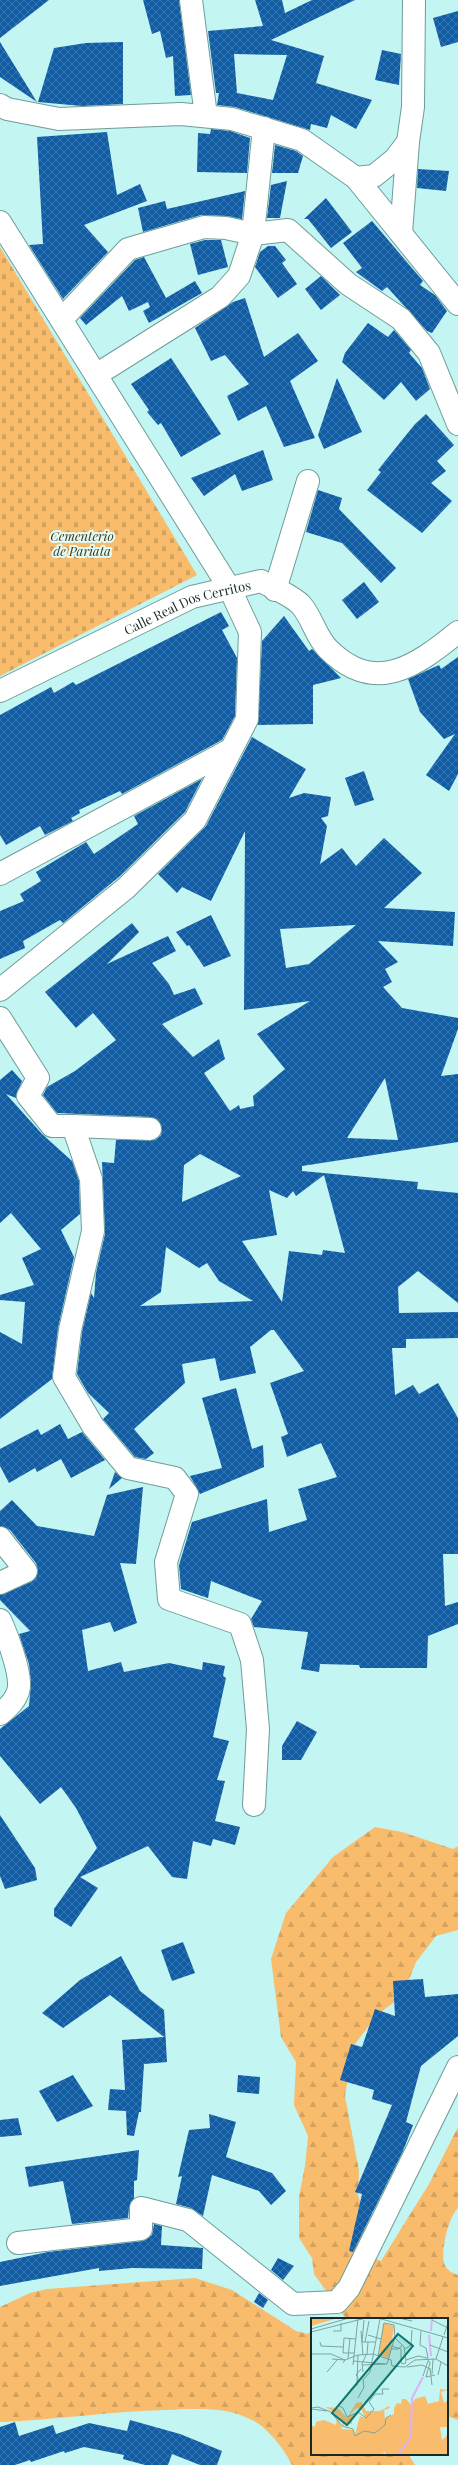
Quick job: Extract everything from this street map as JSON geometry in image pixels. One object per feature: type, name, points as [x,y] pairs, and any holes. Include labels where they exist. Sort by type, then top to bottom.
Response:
[{"type":"street","points":[[191,0],[206,116]]},
{"type":"street","points":[[401,233],[408,142],[413,107],[414,0]]},
{"type":"street","points":[[0,105],[7,109],[59,119],[181,114],[232,118],[302,140],[356,178],[458,304]]},
{"type":"street","points":[[96,376],[220,297],[239,276],[253,234],[264,128]]},
{"type":"street","points":[[356,178],[374,176],[395,159],[408,142]]},
{"type":"street","points":[[0,222],[230,589],[250,632],[246,719],[195,820],[126,888],[0,990]]},
{"type":"street","points":[[62,319],[128,249],[204,227],[226,228],[253,234],[288,230],[348,284],[401,319],[428,353],[458,424]]},
{"type":"street","points":[[275,590],[308,482]]},
{"type":"street","name":"Calle Real Dos Cerritos","points":[[0,691],[192,597],[261,582],[300,604],[328,648],[356,670],[386,674],[426,658],[458,632]]},
{"type":"street","points":[[0,874],[230,750]]},
{"type":"street","points":[[0,1018],[38,1078],[28,1096],[52,1126],[150,1129]]},
{"type":"street","points":[[73,1126],[91,1180],[93,1231],[70,1330],[64,1377],[94,1426],[128,1468],[175,1478],[188,1494],[166,1562],[169,1599],[240,1624],[252,1660],[258,1729],[254,1805]]},
{"type":"street","points":[[0,1538],[26,1572],[0,1583]]},
{"type":"street","points":[[0,1620],[6,1634],[20,1684],[12,1705],[0,1714]]},
{"type":"street","points":[[18,2243],[141,2229],[141,2208],[188,2220],[293,2304],[337,2302],[350,2288],[458,2067]]},
{"type":"green space","name":"Cementerio de Pariata","points":[[0,247],[197,575],[0,676]]},
{"type":"green space","points":[[375,1827],[402,1832],[453,1849],[458,1846],[458,1930],[436,1936],[416,1962],[406,1987],[396,2001],[378,2014],[355,2044],[352,2053],[345,2096],[359,2171],[358,2195],[365,2219],[367,2244],[374,2258],[381,2261],[429,2184],[458,2127],[458,2208],[448,2226],[444,2243],[443,2257],[446,2268],[458,2275],[458,2420],[448,2416],[448,2318],[348,2318],[344,2316],[314,2274],[312,2258],[299,2238],[299,2196],[305,2166],[308,2136],[294,2105],[296,2062],[281,2037],[271,1959],[286,1913],[333,1857]]},
{"type":"green space","points":[[195,2278],[232,2290],[296,2331],[308,2334],[311,2331],[311,2455],[409,2455],[415,2465],[292,2465],[285,2453],[264,2428],[252,2420],[232,2412],[221,2410],[199,2409],[145,2411],[0,2422],[0,2307],[30,2293],[47,2289]]},
{"type":"building","points":[[0,0],[49,0],[0,38]]},
{"type":"building","points":[[143,0],[179,0],[191,95],[175,96],[173,56],[166,58],[160,31],[152,34]]},
{"type":"building","points":[[255,0],[282,0],[285,13],[312,0],[355,0],[271,40],[324,56],[316,83],[372,100],[356,129],[331,115],[327,128],[311,124],[310,130],[235,107],[217,105],[219,93],[216,93],[208,31],[263,26]],"holes":[[[234,54],[287,55],[273,100],[237,93]]]},
{"type":"building","points":[[458,11],[458,42],[441,47],[433,18]]},
{"type":"building","points":[[0,42],[37,102],[0,77]]},
{"type":"building","points":[[123,42],[123,104],[82,106],[38,102],[54,48],[86,43]]},
{"type":"building","points":[[382,50],[401,54],[399,85],[375,80]]},
{"type":"building","points":[[211,129],[230,131],[250,138],[247,173],[197,172],[198,133],[210,134]]},
{"type":"building","points":[[107,132],[117,195],[140,184],[147,201],[84,225],[108,252],[63,299],[29,245],[43,244],[37,137]]},
{"type":"building","points":[[275,145],[296,151],[303,156],[298,173],[272,173]]},
{"type":"building","points":[[418,169],[449,171],[446,191],[417,188]]},
{"type":"building","points":[[287,181],[280,218],[267,218],[271,185]]},
{"type":"building","points":[[245,191],[242,219],[227,216],[201,215],[143,232],[138,208],[165,201],[167,209]]},
{"type":"building","points":[[326,198],[352,232],[331,248],[308,219],[304,219]]},
{"type":"building","points":[[372,221],[423,281],[420,285],[435,295],[447,311],[432,333],[427,331],[387,287],[382,291],[356,272],[362,268],[343,243]]},
{"type":"building","points":[[205,240],[221,240],[228,267],[198,275],[190,244]]},
{"type":"building","points":[[268,246],[275,246],[286,260],[282,263],[297,284],[278,298],[255,267],[260,252]]},
{"type":"building","points":[[144,257],[166,298],[195,281],[202,293],[149,323],[143,311],[150,307],[148,302],[129,311],[122,296],[86,325],[80,318],[135,260]]},
{"type":"building","points":[[321,276],[340,295],[321,310],[305,289]]},
{"type":"building","points":[[245,298],[264,357],[298,333],[318,361],[290,381],[315,438],[284,447],[266,406],[238,421],[227,396],[249,384],[225,355],[211,361],[195,328],[233,302]]},
{"type":"building","points":[[368,323],[388,337],[394,330],[411,350],[409,353],[422,368],[430,389],[416,401],[401,382],[384,400],[342,362],[345,353]]},
{"type":"building","points":[[171,358],[221,434],[181,457],[161,423],[158,425],[147,412],[149,410],[131,384]]},
{"type":"building","points":[[337,378],[362,432],[324,449],[318,435]]},
{"type":"building","points":[[426,414],[454,445],[437,461],[446,471],[431,483],[452,501],[422,533],[367,490],[381,472],[378,470],[415,424]]},
{"type":"building","points":[[263,450],[273,480],[242,491],[235,474],[204,496],[191,478]]},
{"type":"building","points":[[318,490],[342,498],[339,509],[396,568],[381,583],[342,543],[306,532]]},
{"type":"building","points":[[364,582],[379,602],[357,619],[342,600]]},
{"type":"building","points":[[221,612],[229,626],[222,630],[237,658],[235,716],[222,740],[122,794],[120,791],[79,810],[80,813],[71,818],[73,821],[45,835],[40,826],[6,845],[0,835],[0,715],[51,687],[54,693],[73,682],[76,685]]},
{"type":"building","points":[[284,616],[309,651],[312,649],[341,678],[313,685],[313,724],[258,725],[262,641]]},
{"type":"building","points":[[458,657],[458,774],[449,791],[426,775],[455,734],[444,739],[420,712],[408,679],[439,665],[441,669]]},
{"type":"building","points":[[252,737],[306,769],[289,798],[304,793],[331,797],[328,816],[321,818],[327,826],[320,864],[342,848],[356,866],[384,838],[422,873],[384,908],[455,912],[453,946],[378,941],[398,962],[385,969],[392,982],[383,987],[402,1008],[458,1018],[458,1029],[441,1076],[458,1074],[458,1142],[302,1166],[302,1171],[418,1182],[417,1189],[458,1193],[458,1303],[418,1271],[398,1287],[399,1313],[458,1312],[458,1338],[406,1339],[406,1348],[392,1348],[395,1395],[413,1385],[419,1394],[438,1383],[458,1418],[458,1554],[443,1554],[445,1606],[458,1602],[458,1624],[428,1636],[427,1668],[360,1668],[359,1665],[320,1664],[319,1672],[301,1669],[308,1632],[254,1627],[251,1619],[262,1601],[211,1581],[208,1598],[181,1589],[179,1565],[192,1522],[267,1499],[269,1532],[307,1520],[298,1489],[337,1477],[321,1443],[287,1457],[281,1437],[288,1434],[270,1383],[304,1371],[274,1330],[271,1330],[250,1347],[256,1373],[220,1381],[215,1358],[182,1364],[185,1383],[134,1429],[154,1453],[146,1459],[135,1457],[103,1419],[109,1413],[88,1393],[77,1374],[82,1332],[91,1293],[94,1298],[96,1273],[105,1234],[102,1162],[114,1163],[116,1140],[155,1140],[161,1135],[162,1129],[157,1119],[150,1117],[57,1113],[43,1095],[47,1087],[75,1071],[116,1040],[93,1013],[76,1028],[45,992],[132,923],[139,932],[107,964],[168,936],[176,951],[152,963],[169,984],[174,995],[195,988],[203,1004],[162,1024],[193,1057],[219,1039],[225,1059],[204,1073],[230,1111],[239,1105],[240,1109],[254,1106],[253,1096],[285,1069],[257,1034],[310,1001],[244,1010],[245,831],[211,901],[182,887],[177,893],[158,874],[206,826]],"holes":[[[356,925],[309,964],[286,968],[280,929]],[[385,1078],[398,1140],[347,1138]],[[200,1154],[241,1176],[182,1202],[184,1165]],[[324,1175],[345,1253],[323,1250],[322,1255],[289,1251],[282,1302],[242,1241],[277,1235],[269,1190],[287,1198],[293,1191],[296,1196]],[[166,1247],[199,1268],[207,1263],[219,1281],[253,1301],[140,1306],[161,1292]]]},
{"type":"building","points":[[364,771],[374,800],[355,806],[345,778]]},
{"type":"building","points":[[202,779],[185,812],[120,876],[63,923],[60,920],[23,941],[25,948],[0,959],[0,911],[24,901],[20,894],[41,881],[36,872],[86,842],[94,854],[138,824],[134,816]]},
{"type":"building","points":[[211,915],[231,956],[204,967],[189,945],[187,946],[176,932]]},
{"type":"building","points":[[12,1070],[22,1081],[16,1098],[6,1094],[42,1134],[72,1161],[79,1181],[80,1214],[61,1230],[74,1257],[58,1328],[52,1379],[0,1419],[0,1332],[22,1344],[25,1302],[0,1300],[0,1295],[34,1285],[22,1258],[41,1249],[11,1213],[0,1223],[0,1080]]},
{"type":"building","points":[[236,1388],[252,1449],[263,1445],[264,1467],[200,1494],[190,1476],[222,1468],[202,1398]]},
{"type":"building","points":[[60,1424],[68,1439],[82,1432],[105,1460],[71,1478],[61,1459],[37,1472],[35,1468],[9,1483],[0,1466],[0,1449],[38,1429],[41,1435]]},
{"type":"building","points":[[115,1472],[122,1478],[109,1489]]},
{"type":"building","points":[[143,1487],[136,1564],[120,1563],[137,1623],[114,1632],[110,1622],[82,1630],[88,1671],[121,1662],[124,1672],[169,1663],[202,1670],[203,1662],[225,1666],[223,1676],[226,1678],[213,1737],[229,1741],[217,1780],[225,1781],[215,1821],[240,1827],[235,1845],[213,1839],[211,1846],[193,1841],[187,1879],[172,1877],[148,1846],[80,1877],[98,1888],[71,1927],[54,1916],[54,1909],[97,1848],[76,1808],[61,1787],[40,1804],[0,1756],[0,1729],[29,1706],[31,1683],[29,1664],[19,1634],[30,1631],[0,1600],[0,1595],[31,1582],[36,1578],[38,1571],[36,1563],[10,1530],[0,1526],[0,1511],[12,1500],[37,1526],[94,1536],[107,1495]]},
{"type":"building","points":[[297,1721],[317,1732],[301,1760],[282,1760],[282,1746]]},
{"type":"building","points":[[0,1815],[35,1868],[37,1880],[5,1889],[0,1876]]},
{"type":"building","points":[[183,1942],[195,1973],[172,1981],[161,1950]]},
{"type":"building","points":[[121,1956],[140,1991],[164,2010],[167,2062],[144,2064],[141,2112],[139,2112],[134,2136],[127,2135],[126,2111],[108,2110],[110,2089],[125,2090],[122,2040],[164,2037],[110,1995],[63,2028],[42,2013],[80,1980]]},
{"type":"building","points":[[423,1979],[425,1997],[458,1994],[458,2036],[421,2066],[406,2122],[413,2125],[403,2151],[353,2252],[349,2251],[362,2194],[355,2192],[392,2105],[372,2099],[374,2090],[340,2080],[351,2044],[362,2047],[375,2009],[395,2016],[393,1981]]},
{"type":"building","points":[[73,2075],[93,2106],[57,2122],[39,2091]]},
{"type":"building","points":[[238,2075],[260,2077],[259,2094],[237,2092]]},
{"type":"building","points":[[209,2114],[236,2122],[226,2157],[272,2173],[286,2191],[271,2205],[259,2191],[212,2175],[203,2216],[191,2208],[176,2204],[182,2176],[178,2177],[189,2130],[210,2128]]},
{"type":"building","points":[[18,2118],[22,2135],[0,2137],[0,2120]]},
{"type":"building","points":[[139,2150],[137,2180],[134,2181],[134,2199],[129,2208],[128,2218],[72,2224],[63,2181],[29,2187],[25,2167]]},
{"type":"building","points":[[154,2224],[162,2226],[161,2245],[203,2248],[202,2269],[132,2268],[99,2271],[99,2268],[0,2286],[0,2262],[48,2252],[143,2241],[152,2235]]},
{"type":"building","points":[[278,2258],[294,2266],[283,2280],[271,2270]]},
{"type":"building","points":[[259,2293],[268,2300],[263,2308],[254,2302]]},
{"type":"building","points":[[130,2420],[180,2434],[222,2451],[217,2465],[200,2465],[172,2454],[168,2465],[145,2465],[123,2459],[124,2455],[84,2447],[65,2453],[64,2451],[31,2462],[30,2460],[15,2465],[0,2465],[0,2427],[15,2422],[19,2436],[53,2425],[56,2434],[89,2423],[127,2431]]}]
